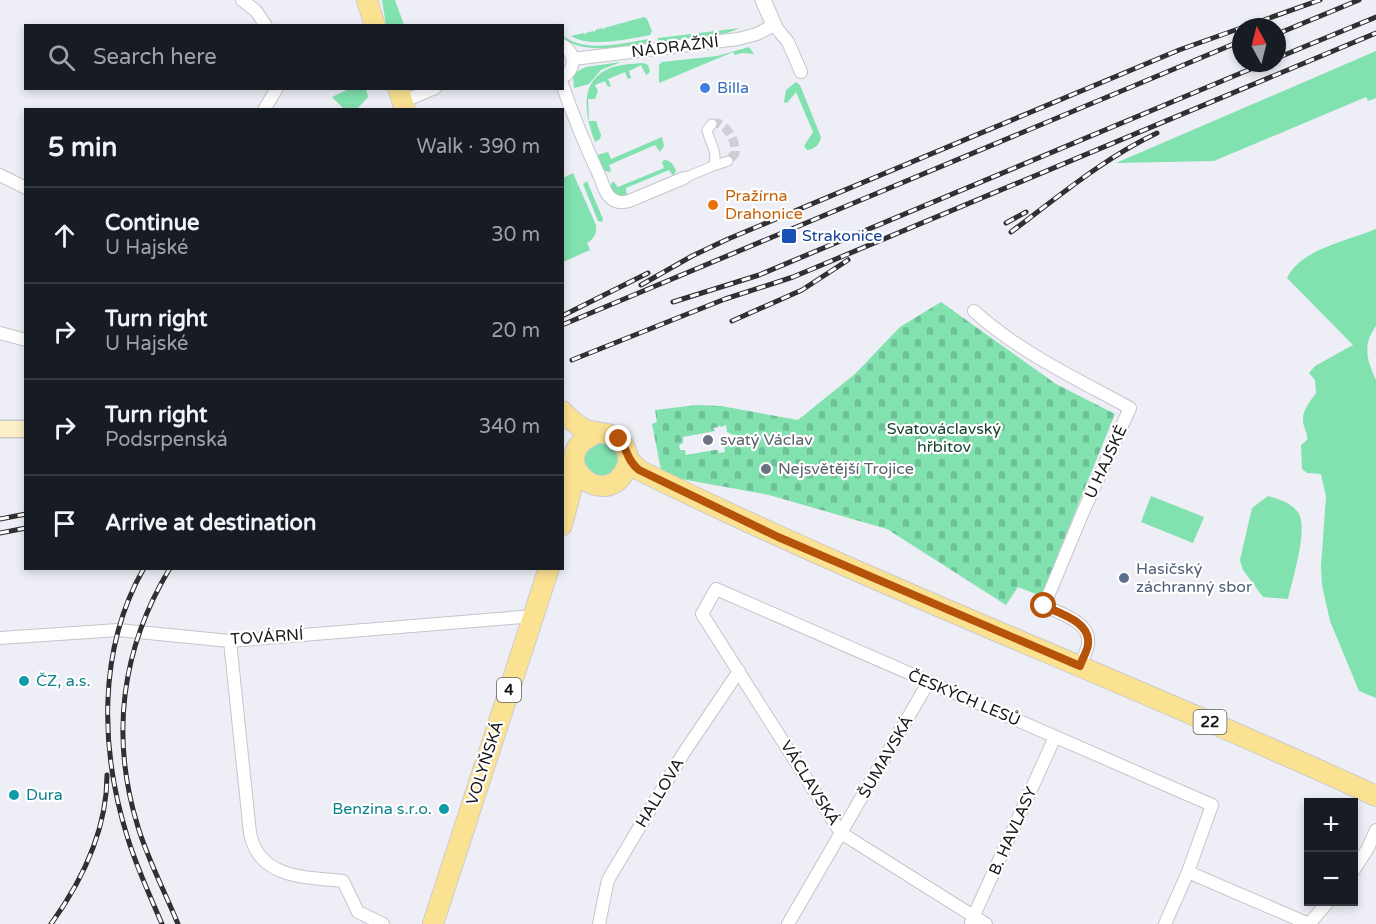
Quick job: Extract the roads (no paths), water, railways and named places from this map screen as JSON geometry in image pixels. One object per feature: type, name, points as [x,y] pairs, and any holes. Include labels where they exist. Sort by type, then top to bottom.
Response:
[{"type":"main road","points":[[367,0],[374,24]]},
{"type":"main road","points":[[564,413],[584,429],[605,433],[619,439],[627,452],[628,459],[627,468],[620,479],[606,486],[596,486],[578,492],[564,521]]},
{"type":"main road","points":[[0,429],[24,429]]},
{"type":"main road","points":[[564,430],[573,440],[582,478],[596,486]]},
{"type":"main road","points":[[564,517],[574,479],[575,455],[585,438],[597,433]]},
{"type":"main road","name":"22","points":[[628,459],[639,470],[778,537],[1376,796]]},
{"type":"main road","points":[[620,479],[652,488],[778,537]]},
{"type":"main road","name":"VOLYŇSKÁ","points":[[433,924],[548,570]]},
{"type":"street","points":[[242,0],[256,11],[265,24]]},
{"type":"street","points":[[763,0],[774,25],[788,42],[801,72]]},
{"type":"street","name":"NÁDRAŽNÍ","points":[[573,59],[738,39],[757,34],[774,25]]},
{"type":"street","points":[[564,46],[570,51],[573,59],[571,70],[564,76]]},
{"type":"street","points":[[265,108],[276,90]]},
{"type":"street","points":[[399,102],[430,90]]},
{"type":"street","points":[[564,90],[573,117],[609,197],[617,202],[624,203],[728,161]]},
{"type":"street","points":[[712,124],[707,130],[716,153],[713,166]]},
{"type":"street","points":[[0,175],[23,183]]},
{"type":"street","name":"U HAJSKÉ","points":[[974,311],[992,328],[1130,408],[1044,606],[1073,620],[1086,630],[1089,643],[1080,666]]},
{"type":"street","points":[[0,333],[24,339]]},
{"type":"street","name":"VÁCLAVSKÁ","points":[[717,589],[702,614],[841,833],[972,920],[986,924]]},
{"type":"street","name":"ČESKÝCH LESŮ","points":[[717,589],[1212,805],[1188,872]]},
{"type":"street","name":"TOVÁRNÍ","points":[[0,638],[118,630],[230,641],[534,616]]},
{"type":"street","points":[[230,641],[250,833],[256,852],[267,864],[280,871],[292,875],[343,881],[358,912],[382,924]]},
{"type":"street","name":"HALLOVA","points":[[599,924],[608,880],[683,754],[739,671]]},
{"type":"street","name":"ŠUMAVSKÁ","points":[[788,924],[928,683]]},
{"type":"street","name":"B. HAVLASY","points":[[972,920],[1055,737]]},
{"type":"street","points":[[1358,865],[1372,850],[1376,830]]},
{"type":"street","points":[[1166,924],[1188,872],[1309,924],[1325,906]]},
{"type":"tunnel","points":[[712,124],[718,123],[722,126],[733,140],[735,154],[728,161]]},
{"type":"railway","points":[[1269,18],[1320,0]]},
{"type":"railway","points":[[1286,30],[1359,0]]},
{"type":"railway","points":[[1286,54],[1376,17]]},
{"type":"railway","points":[[641,285],[728,239],[1179,50],[1232,31]]},
{"type":"railway","points":[[572,360],[725,299],[793,277],[1376,33]]},
{"type":"railway","points":[[564,324],[1232,45]]},
{"type":"railway","points":[[673,302],[759,275],[1244,72]]},
{"type":"railway","points":[[1011,232],[1100,166],[1157,133]]},
{"type":"railway","points":[[1006,223],[1026,212]]},
{"type":"railway","points":[[732,321],[802,290],[848,260]]},
{"type":"railway","points":[[564,315],[648,273]]},
{"type":"railway","points":[[0,519],[24,514]]},
{"type":"railway","points":[[0,533],[24,528]]},
{"type":"railway","points":[[143,570],[129,600],[118,633],[111,667],[108,736],[112,771],[128,839],[162,924]]},
{"type":"railway","points":[[169,570],[140,630],[125,694],[123,727],[124,760],[129,793],[138,827],[178,924]]},
{"type":"railway","points":[[51,924],[73,890],[91,854],[103,815],[107,775]]},
{"type":"place","name":"Billa","points":[[705,88]]},
{"type":"place","name":"Pražírna Drahonice","points":[[713,205]]},
{"type":"place","name":"Strakonice","points":[[789,236]]},
{"type":"place","name":"svatý Václav","points":[[708,440]]},
{"type":"place","name":"Nejsvětější Trojice","points":[[766,469]]},
{"type":"place","name":"Hasičský záchranný sbor","points":[[1124,578]]},
{"type":"place","name":"ČZ, a.s.","points":[[24,681]]},
{"type":"place","name":"Dura","points":[[14,795]]},
{"type":"place","name":"Benzina s.r.o.","points":[[444,809]]},
{"type":"park label","name":"Svatováclavský hřbitov","points":[[944,438]]}]
